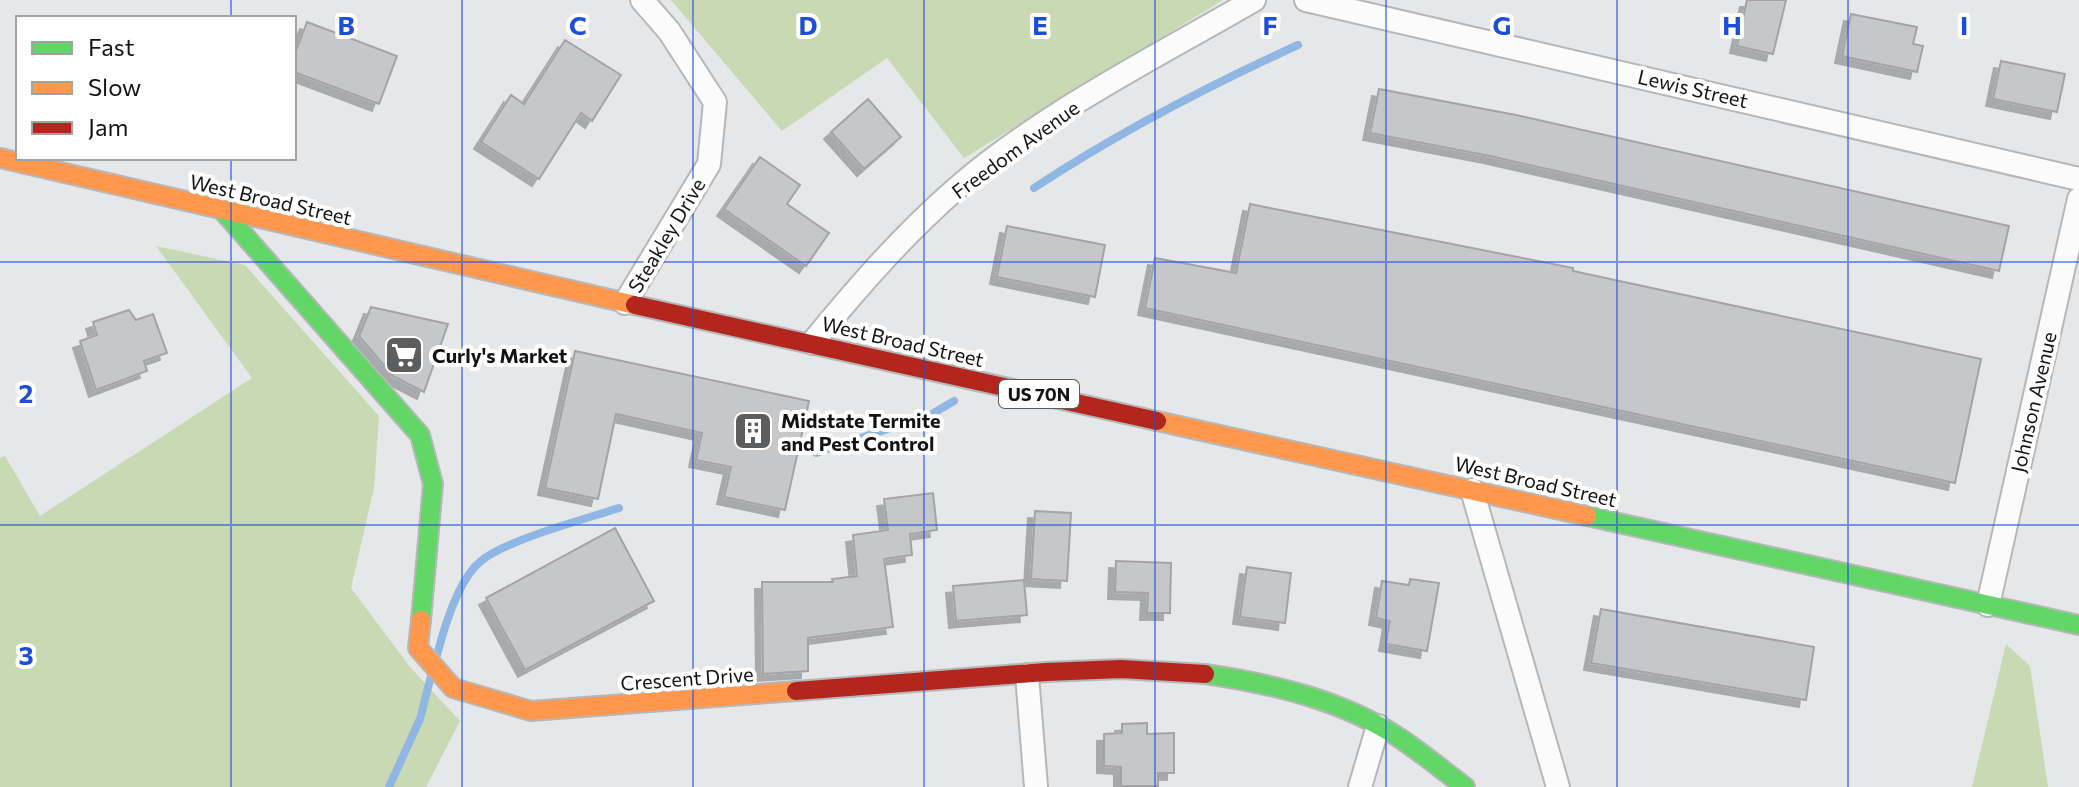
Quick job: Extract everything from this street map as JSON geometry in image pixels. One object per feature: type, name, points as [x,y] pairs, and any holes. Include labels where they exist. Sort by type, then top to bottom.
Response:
[{"type":"main road","name":"West Broad Street","points":[[0,158],[625,303],[2079,625]]},
{"type":"main road","name":"Crescent Drive","points":[[222,210],[420,435],[433,484],[418,648],[453,688],[531,711],[1114,667],[1221,673],[1298,690],[1378,726],[1465,787]]},
{"type":"street","name":"Steakley Drive","points":[[625,303],[709,164],[715,102],[669,31],[642,0]]},
{"type":"street","name":"Freedom Avenue","points":[[812,343],[877,264],[959,187],[1071,106],[1254,0]]},
{"type":"street","name":"Lewis Street","points":[[1306,0],[2079,179]]},
{"type":"street","name":"Johnson Avenue","points":[[1988,605],[2079,199]]},
{"type":"street","points":[[1472,490],[1558,787]]},
{"type":"street","points":[[1027,675],[1036,787]]},
{"type":"street","points":[[1360,787],[1378,726]]},
{"type":"green space","points":[[671,0],[1223,0],[964,158],[887,58],[782,131]]},
{"type":"green space","points":[[156,246],[245,265],[379,416],[374,488],[351,588],[410,667],[460,721],[426,787],[0,787],[0,458],[5,456],[40,516],[252,378]]},
{"type":"green space","points":[[2006,644],[2030,666],[2048,787],[1972,787]]},
{"type":"building","points":[[1747,0],[1786,0],[1773,54],[1737,46]]},
{"type":"building","points":[[1851,14],[1917,27],[1913,44],[1923,46],[1917,72],[1842,56]]},
{"type":"building","points":[[307,22],[397,56],[379,104],[296,73],[296,51]]},
{"type":"building","points":[[565,40],[621,75],[592,121],[581,113],[539,179],[481,142],[511,95],[524,104]]},
{"type":"building","points":[[2001,61],[2065,74],[2057,112],[1993,99]]},
{"type":"building","points":[[1379,89],[1516,115],[2009,226],[1999,271],[1490,156],[1370,133]]},
{"type":"building","points":[[868,99],[901,137],[864,169],[831,132]]},
{"type":"building","points":[[760,157],[800,185],[787,204],[829,233],[806,266],[724,209]]},
{"type":"building","points":[[1250,204],[1573,268],[1573,271],[1981,359],[1955,483],[1145,308],[1155,258],[1236,273]]},
{"type":"building","points":[[1007,226],[1105,245],[1095,297],[997,277]]},
{"type":"building","name":"Curly's Market","points":[[371,307],[448,324],[424,392],[393,376],[359,336]]},
{"type":"building","points":[[129,310],[136,320],[153,314],[167,353],[144,361],[147,371],[96,390],[80,341],[97,335],[93,322]]},
{"type":"building","points":[[575,351],[809,401],[785,510],[724,497],[731,467],[696,460],[702,433],[616,414],[598,499],[545,488]]},
{"type":"building","points":[[933,493],[937,530],[910,534],[912,555],[884,559],[893,627],[808,638],[808,671],[763,674],[762,582],[833,582],[832,579],[857,576],[853,535],[888,530],[884,499]]},
{"type":"building","points":[[1035,511],[1071,513],[1067,581],[1031,579]]},
{"type":"building","points":[[615,528],[654,601],[525,670],[486,598]]},
{"type":"building","points":[[1116,561],[1171,563],[1170,613],[1147,613],[1148,593],[1115,592]]},
{"type":"building","points":[[1247,567],[1291,573],[1285,623],[1240,617]]},
{"type":"building","points":[[1410,579],[1439,583],[1427,651],[1386,644],[1390,621],[1376,618],[1382,581],[1409,585]]},
{"type":"building","points":[[1024,580],[1027,615],[956,621],[953,586]]},
{"type":"building","points":[[1601,609],[1814,647],[1806,700],[1591,663]]},
{"type":"building","points":[[1147,723],[1147,734],[1174,733],[1174,773],[1158,773],[1158,786],[1121,786],[1121,767],[1104,766],[1104,734],[1122,733],[1122,724]]},
{"type":"waterway","points":[[1034,188],[1163,111],[1298,45]]},
{"type":"waterway","points":[[816,453],[932,414],[954,401]]},
{"type":"waterway","points":[[437,655],[448,618],[465,579],[481,561],[508,545],[619,508]]},
{"type":"waterway","points":[[389,787],[420,719],[431,676]]},
{"type":"traffic: fast","points":[[222,210],[420,435],[433,484],[421,620]]},
{"type":"traffic: fast","points":[[1587,516],[2079,625]]},
{"type":"traffic: fast","points":[[1205,674],[1282,689],[1355,714],[1401,739],[1465,787]]},
{"type":"traffic: slow","points":[[0,158],[635,305]]},
{"type":"traffic: slow","points":[[1157,421],[1587,516]]},
{"type":"traffic: slow","points":[[421,620],[418,648],[453,688],[531,711],[796,691]]},
{"type":"traffic: jam","points":[[635,305],[1157,421]]},
{"type":"traffic: jam","points":[[796,691],[1046,672],[1121,669],[1205,674]]},
{"type":"place","name":"Curly's Market","points":[[404,355]]},
{"type":"place","name":"Midstate Termite and Pest Control","points":[[753,431]]}]
